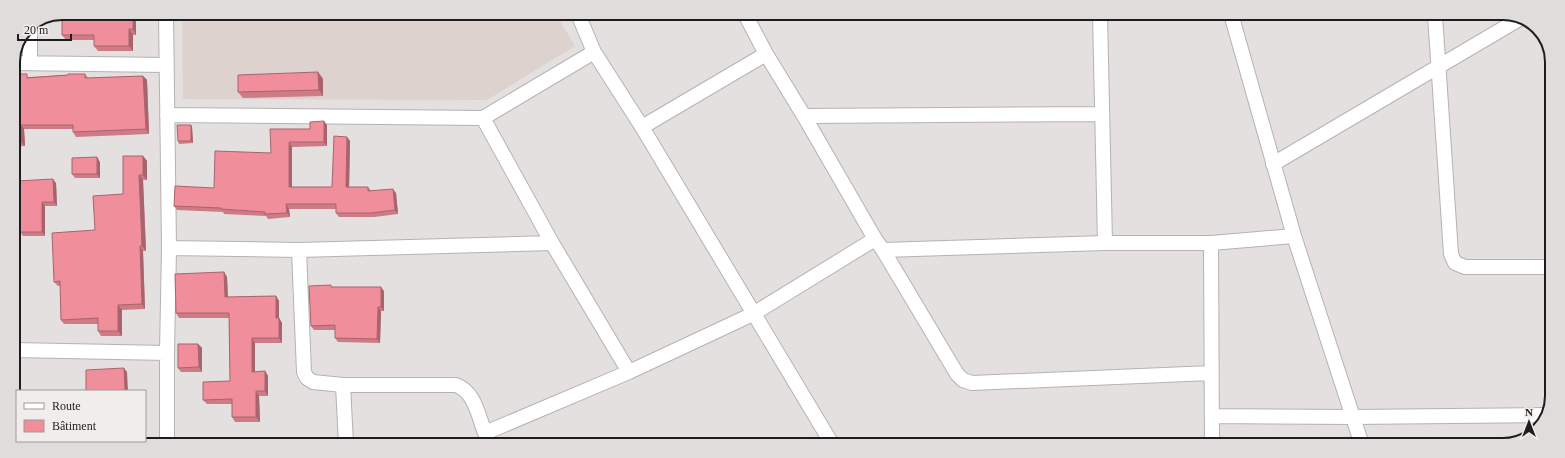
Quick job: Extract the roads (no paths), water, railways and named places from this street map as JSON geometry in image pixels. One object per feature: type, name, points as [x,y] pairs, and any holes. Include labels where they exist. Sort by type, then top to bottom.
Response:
[{"type":"street","points":[[166,20],[169,248],[167,438]]},
{"type":"street","points":[[581,20],[594,52],[642,127],[828,438]]},
{"type":"street","points":[[748,20],[766,54],[879,244],[957,374],[963,380],[972,383],[1211,373]]},
{"type":"street","points":[[1100,20],[1105,243]]},
{"type":"street","points":[[1233,20],[1294,236],[1360,438]]},
{"type":"street","points":[[1436,20],[1451,254],[1455,263],[1465,267],[1545,267]]},
{"type":"street","points":[[1273,164],[1515,21]]},
{"type":"street","points":[[30,35],[30,63]]},
{"type":"street","points":[[167,115],[483,118],[594,52]]},
{"type":"street","points":[[642,127],[766,54]]},
{"type":"street","points":[[20,63],[166,65]]},
{"type":"street","points":[[804,116],[1102,114]]},
{"type":"street","points":[[483,118],[552,243],[629,372]]},
{"type":"street","points":[[299,250],[304,372],[307,378],[313,382],[343,386],[456,385],[464,388],[471,395],[484,438],[753,314],[879,244],[1211,243],[1294,236]]},
{"type":"street","points":[[169,248],[299,250],[552,243]]},
{"type":"street","points":[[1211,243],[1212,438]]},
{"type":"street","points":[[20,350],[167,353]]},
{"type":"street","points":[[343,386],[346,438]]},
{"type":"street","points":[[1212,416],[1353,417],[1541,415]]}]
